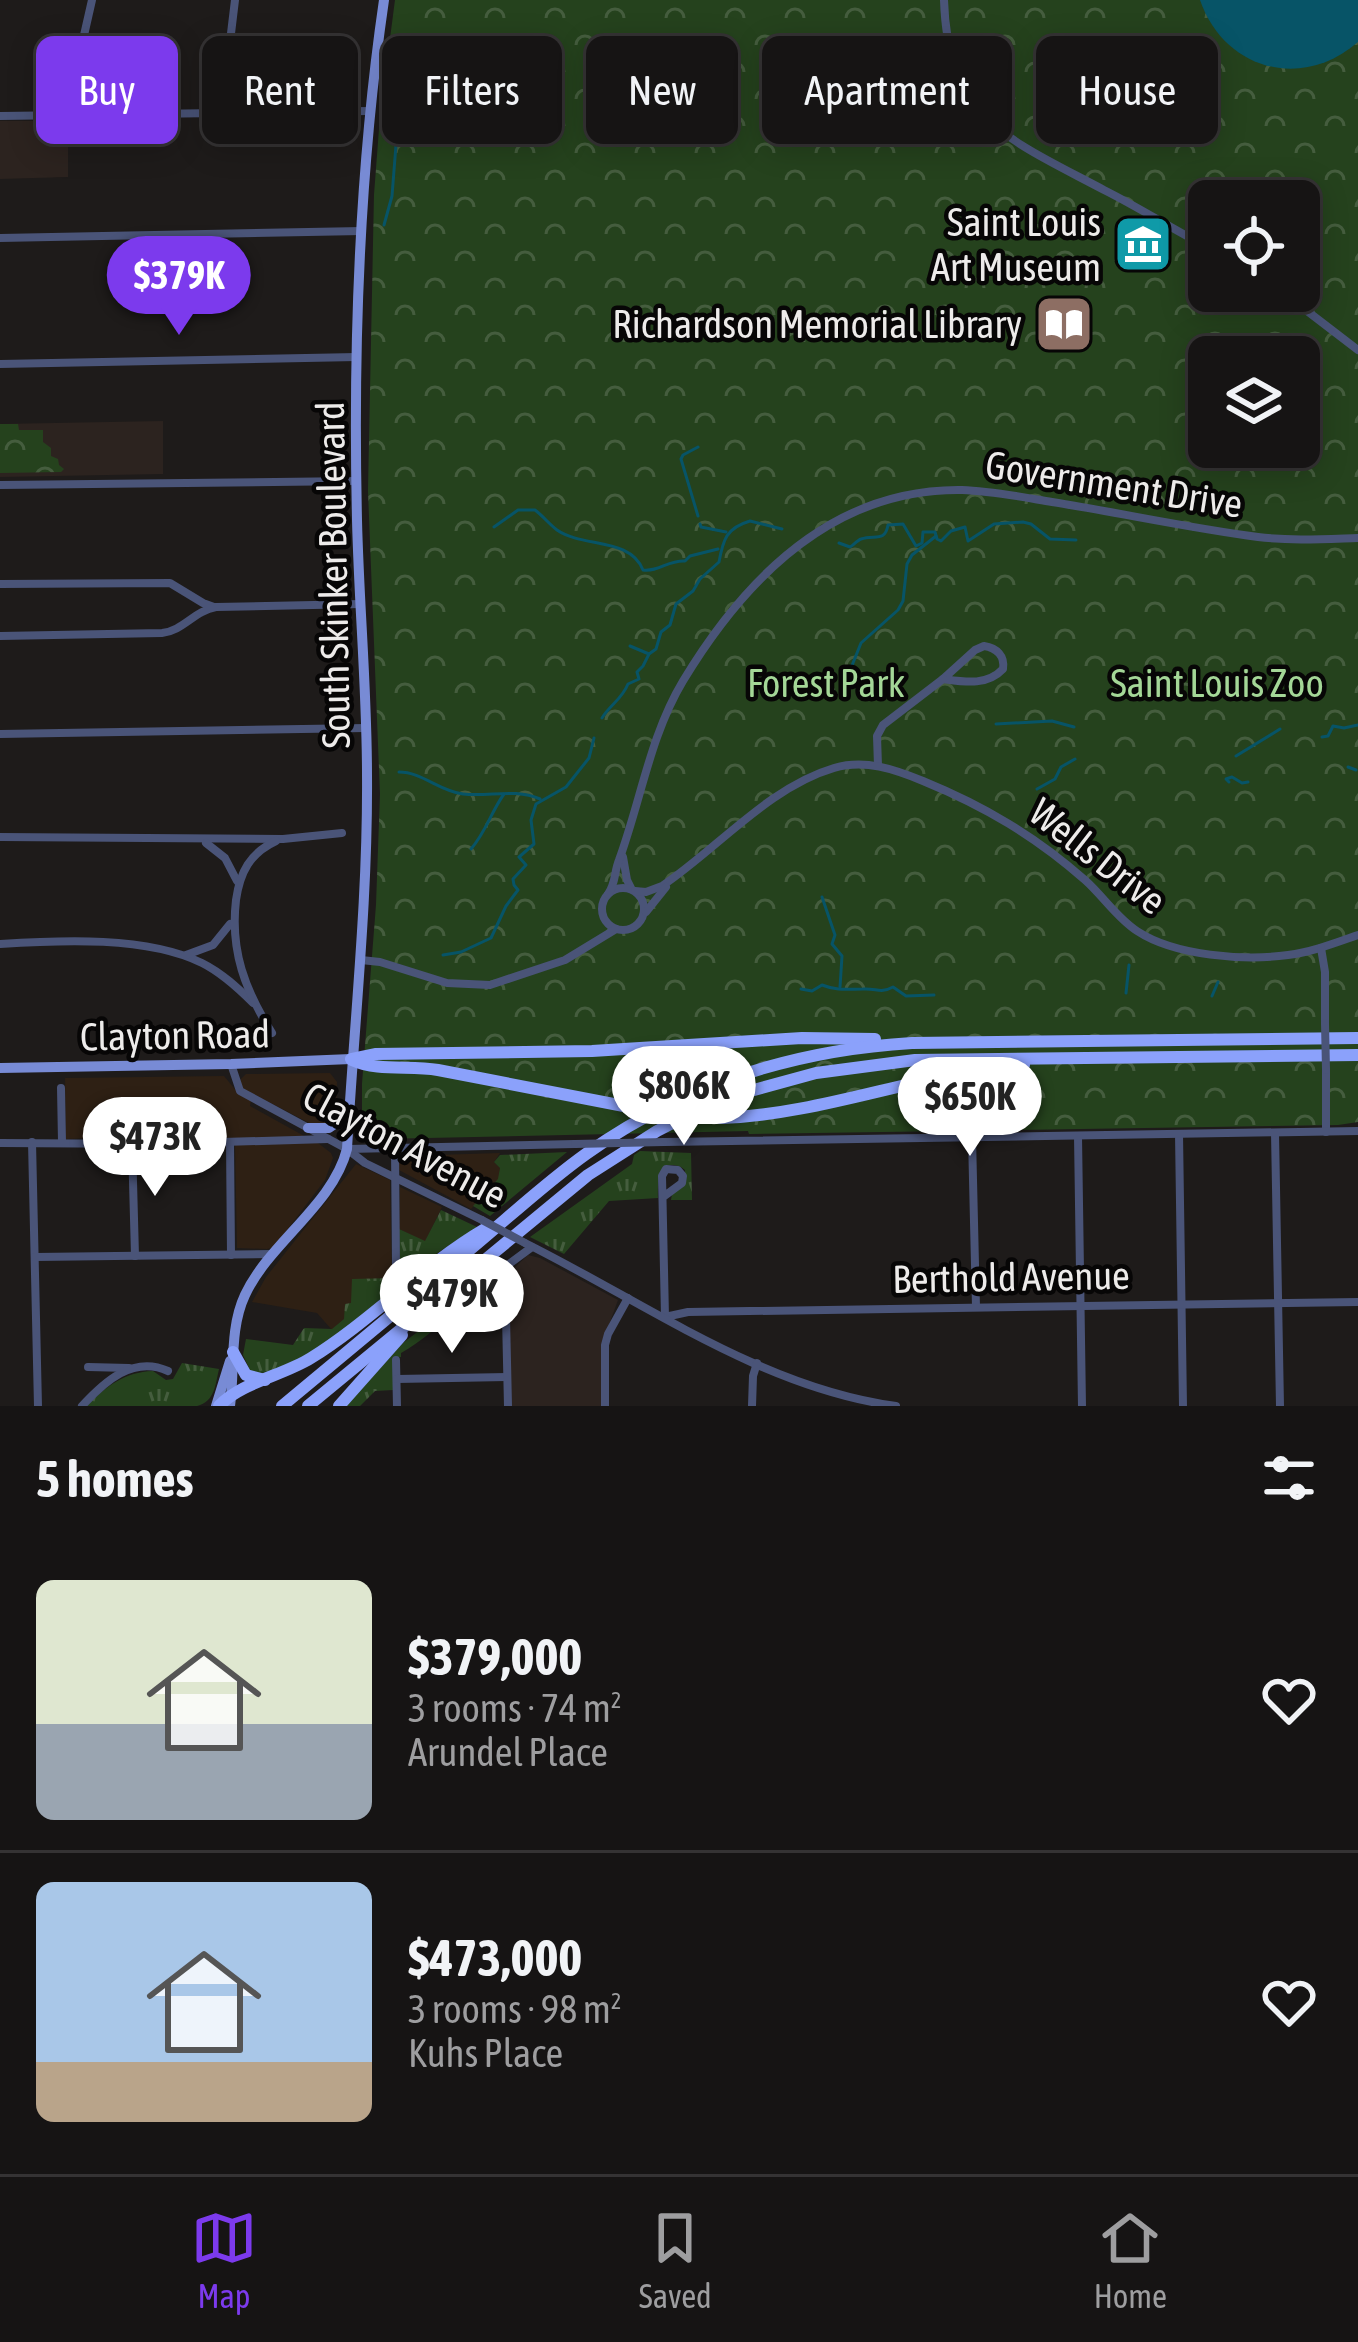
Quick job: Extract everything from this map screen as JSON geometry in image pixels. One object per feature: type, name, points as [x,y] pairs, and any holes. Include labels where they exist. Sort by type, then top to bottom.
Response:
[{"type":"highway","points":[[351,1059],[371,1054],[580,1052],[802,1038],[913,1043]]},
{"type":"highway","points":[[282,1406],[608,1139],[694,1093],[764,1067],[862,1047],[913,1043],[1358,1038]]},
{"type":"highway","points":[[308,1406],[588,1175],[658,1131],[719,1102],[791,1078],[866,1064],[940,1059],[1358,1055]]},
{"type":"highway","points":[[351,1059],[371,1067],[423,1068],[629,1107],[722,1118],[799,1110],[980,1070],[1091,1057]]},
{"type":"highway","points":[[218,1406],[314,1357],[436,1261],[517,1210]]},
{"type":"highway","points":[[339,1406],[414,1318]]},
{"type":"highway","points":[[233,1352],[246,1375],[267,1380]]},
{"type":"main road","name":"South Skinker Boulevard","points":[[347,1149],[368,836],[357,481],[362,231],[369,111],[384,0]]},
{"type":"main road","name":"Clayton Road","points":[[0,1068],[351,1059]]},
{"type":"main road","points":[[308,1128],[328,1128],[349,1114]]},
{"type":"main road","points":[[218,1406],[242,1300],[334,1178],[347,1149]]},
{"type":"main road","points":[[231,1400],[233,1352]]},
{"type":"street","points":[[84,36],[92,0]]},
{"type":"street","points":[[231,36],[235,0]]},
{"type":"street","points":[[944,0],[946,41],[954,69],[989,122],[1020,144],[1188,236]]},
{"type":"street","points":[[358,111],[369,111]]},
{"type":"street","points":[[0,116],[36,116]]},
{"type":"street","points":[[0,238],[362,231]]},
{"type":"street","points":[[1308,312],[1358,350]]},
{"type":"street","points":[[0,364],[358,358]]},
{"type":"street","points":[[0,485],[357,481]]},
{"type":"street","name":"Government Drive","points":[[608,894],[658,732],[683,681],[750,589],[784,555],[855,512],[913,495],[964,490],[1260,537],[1358,538]]},
{"type":"street","points":[[0,584],[170,583],[216,607]]},
{"type":"street","points":[[185,591],[190,606],[187,622]]},
{"type":"street","points":[[0,636],[162,634],[216,607],[361,604]]},
{"type":"street","points":[[878,766],[877,736],[883,725],[980,648],[996,649],[1003,660],[1003,669],[992,679],[943,679]]},
{"type":"street","points":[[0,734],[366,728]]},
{"type":"street","name":"Wells Drive","points":[[634,890],[650,892],[675,877],[748,818],[810,778],[840,767],[878,766],[934,785],[1016,826],[1090,884],[1128,924],[1159,942],[1250,957],[1290,955],[1358,935]]},
{"type":"street","points":[[2,836],[199,840],[342,833]]},
{"type":"street","points":[[253,1004],[235,949],[238,885],[254,855],[283,839]]},
{"type":"street","points":[[199,840],[225,858],[238,885]]},
{"type":"street","name":"Government Drive","points":[[624,849],[625,874],[634,890]]},
{"type":"street","name":"Wells Drive","points":[[643,916],[675,877]]},
{"type":"street","points":[[361,960],[447,983],[490,985],[553,965],[616,929],[629,929],[643,916],[642,900],[634,890],[622,888],[602,903],[602,914],[616,929]]},
{"type":"street","points":[[184,956],[211,946],[234,917]]},
{"type":"street","points":[[0,944],[86,943],[184,956],[216,971],[253,1004],[272,1033]]},
{"type":"street","points":[[1321,948],[1326,1132]]},
{"type":"street","name":"Clayton Avenue","points":[[231,1064],[240,1091],[364,1163],[757,1364],[829,1393],[896,1406]]},
{"type":"street","points":[[61,1088],[62,1142]]},
{"type":"street","points":[[347,1149],[1358,1131]]},
{"type":"street","points":[[1275,1132],[1280,1406]]},
{"type":"street","points":[[1179,1134],[1183,1406]]},
{"type":"street","points":[[1078,1136],[1082,1406]]},
{"type":"street","points":[[972,1137],[976,1307]]},
{"type":"street","points":[[0,1143],[328,1139]]},
{"type":"street","points":[[32,1142],[38,1406]]},
{"type":"street","points":[[230,1142],[231,1255]]},
{"type":"street","points":[[132,1144],[135,1256]]},
{"type":"street","points":[[395,1148],[397,1268]]},
{"type":"street","points":[[663,1197],[665,1317]]},
{"type":"street","points":[[508,1406],[505,1272],[529,1245]]},
{"type":"street","points":[[34,1257],[273,1253]]},
{"type":"street","points":[[605,1406],[605,1345],[628,1298]]},
{"type":"street","name":"Berthold Avenue","points":[[665,1317],[688,1312],[1358,1302]]},
{"type":"street","points":[[396,1360],[397,1406]]},
{"type":"street","points":[[752,1406],[757,1364]]},
{"type":"street","points":[[88,1366],[151,1366],[168,1371]]},
{"type":"street","points":[[82,1406],[109,1380],[130,1369]]},
{"type":"street","points":[[397,1378],[507,1377]]},
{"type":"shaded area","points":[[0,121],[36,121],[36,144],[68,144],[68,177],[0,179]]},
{"type":"shaded area","points":[[163,421],[163,474],[0,477],[0,424]]},
{"type":"shaded area","points":[[330,1073],[337,1082],[336,1116],[330,1125],[315,1126],[242,1088],[240,1080],[246,1074]]},
{"type":"shaded area","points":[[224,1076],[251,1100],[250,1106],[306,1137],[66,1139],[65,1078]]},
{"type":"shaded area","points":[[318,1143],[333,1158],[325,1180],[274,1247],[237,1248],[235,1145]]},
{"type":"shaded area","points":[[500,1153],[494,1162],[500,1168],[499,1179],[471,1209],[399,1170],[403,1156]]},
{"type":"shaded area","points":[[356,1164],[390,1180],[392,1278],[351,1303],[332,1330],[317,1313],[252,1302],[266,1277]]},
{"type":"shaded area","points":[[400,1187],[442,1207],[425,1242],[399,1229]]},
{"type":"shaded area","points":[[528,1255],[618,1300],[601,1347],[601,1406],[511,1406],[509,1273]]},
{"type":"green space","name":"Forest Park","points":[[395,0],[1358,0],[1358,1122],[368,1136],[362,1130],[362,1084],[380,794],[368,491],[374,195],[382,101],[382,144],[562,144],[562,36],[390,36]]},
{"type":"green space","points":[[0,424],[43,430],[43,442],[64,469],[0,473]]},
{"type":"green space","points":[[640,1151],[691,1153],[692,1200],[671,1200],[685,1184],[685,1170],[667,1166],[660,1173],[658,1198],[609,1201],[564,1254],[530,1237],[632,1164]]},
{"type":"green space","points":[[567,1152],[490,1216],[473,1206],[498,1179],[500,1168],[494,1162],[500,1155]]},
{"type":"green space","points":[[441,1210],[477,1227],[422,1264],[313,1351],[269,1372],[251,1372],[243,1355],[246,1339],[293,1345],[304,1328],[332,1329],[344,1319],[345,1304],[351,1303],[352,1279],[392,1278],[392,1271],[400,1271],[399,1229],[425,1241]]},
{"type":"green space","points":[[502,1267],[502,1309],[451,1318],[401,1357],[393,1358],[393,1390],[375,1391],[360,1406],[346,1406],[403,1343]]},
{"type":"green space","points":[[182,1363],[219,1369],[213,1392],[203,1404],[87,1406],[109,1386],[134,1374],[153,1371],[173,1379]]},
{"type":"water","points":[[1200,0],[1358,0],[1358,42],[1313,66],[1267,66],[1227,43]]},
{"type":"waterway","points":[[384,225],[392,196],[396,144]]},
{"type":"waterway","points":[[698,447],[681,459],[698,516]]},
{"type":"waterway","points":[[494,527],[518,510],[535,510],[568,536],[628,552],[643,570],[718,549]]},
{"type":"waterway","points":[[602,718],[628,684],[639,679],[637,672],[670,625],[676,604],[719,562],[731,531],[750,521],[782,529]]},
{"type":"waterway","points":[[839,543],[850,547],[861,539],[882,536],[888,525],[903,524],[916,546],[922,543],[923,532],[935,532],[941,541],[965,527],[968,541],[994,524],[1023,522],[1050,539],[1076,540]]},
{"type":"waterway","points":[[700,524],[726,532]]},
{"type":"waterway","points":[[847,678],[861,643],[903,601],[912,555],[936,536]]},
{"type":"waterway","points":[[630,646],[649,654]]},
{"type":"waterway","points":[[996,724],[1052,721],[1074,727]]},
{"type":"waterway","points":[[1322,737],[1333,726],[1358,725]]},
{"type":"waterway","points":[[1236,756],[1280,729]]},
{"type":"waterway","points":[[443,955],[491,938],[518,890],[513,879],[526,865],[519,857],[534,844],[531,820],[536,804],[566,787],[589,758],[594,738]]},
{"type":"waterway","points":[[1037,789],[1075,759]]},
{"type":"waterway","points":[[1348,767],[1356,770]]},
{"type":"waterway","points":[[399,772],[463,794],[511,793],[540,799]]},
{"type":"waterway","points":[[1229,782],[1226,779],[1232,777],[1248,782]]},
{"type":"waterway","points":[[471,849],[504,794]]},
{"type":"waterway","points":[[822,897],[835,935],[832,944],[842,956],[840,987]]},
{"type":"waterway","points":[[1126,993],[1129,965]]},
{"type":"waterway","points":[[1212,996],[1218,982]]},
{"type":"waterway","points":[[801,989],[893,987],[906,996],[934,995]]},
{"type":"place","name":"Saint Louis Art Museum","points":[[1143,244]]},
{"type":"place","name":"Richardson Memorial Library","points":[[1064,324]]},
{"type":"park label","name":"Saint Louis Zoo","points":[[1217,683]]}]
